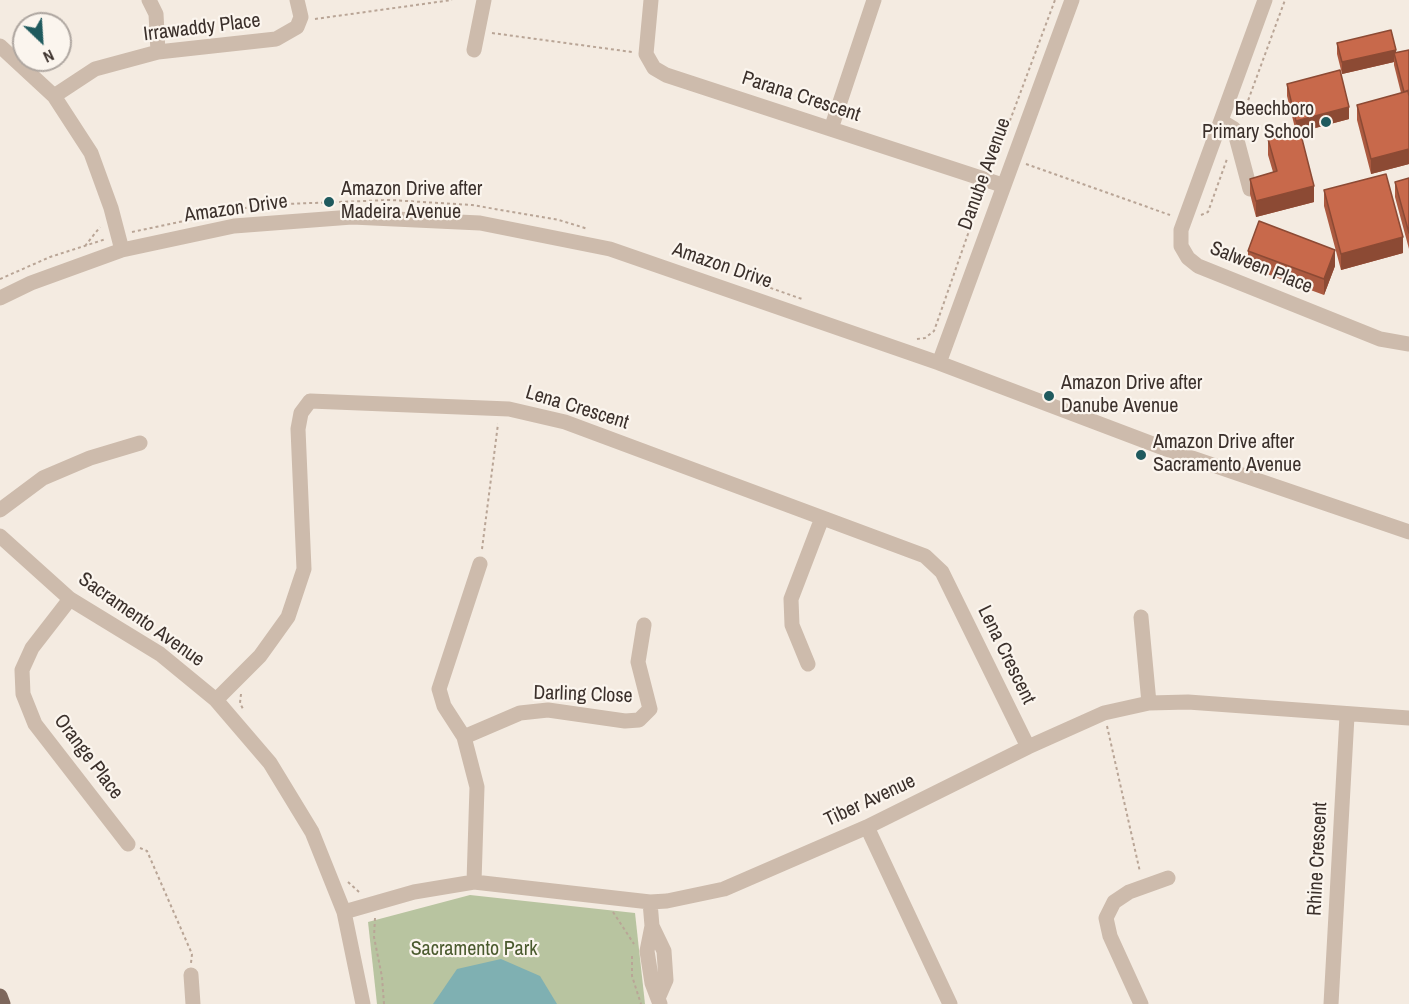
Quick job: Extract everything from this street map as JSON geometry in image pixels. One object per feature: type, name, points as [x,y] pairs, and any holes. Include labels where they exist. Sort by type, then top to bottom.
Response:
[{"type":"main road","points":[[0,996],[3,1004]]},
{"type":"street","points":[[149,0],[156,14],[158,52]]},
{"type":"street","points":[[297,0],[301,17],[299,22]]},
{"type":"street","points":[[474,50],[484,0]]},
{"type":"street","points":[[646,54],[651,0]]},
{"type":"street","points":[[831,129],[874,0]]},
{"type":"street","name":"Danube Avenue","points":[[939,363],[1002,185],[1072,0]]},
{"type":"street","name":"Salween Place","points":[[1266,0],[1181,230],[1181,246],[1188,258],[1198,266],[1380,339],[1409,344]]},
{"type":"street","name":"Irrawaddy Place","points":[[54,96],[95,69],[158,52],[276,39],[297,27],[299,22]]},
{"type":"street","points":[[0,46],[54,96],[91,153],[120,243]]},
{"type":"street","name":"Parana Crescent","points":[[646,54],[654,68],[666,75],[1002,185]]},
{"type":"street","points":[[1221,121],[1234,129],[1250,189]]},
{"type":"street","name":"Amazon Drive","points":[[0,298],[120,243],[234,226],[352,217],[480,222],[610,249],[939,363],[1166,449],[1409,532]]},
{"type":"street","name":"Lena Crescent","points":[[216,700],[260,656],[288,617],[304,569],[298,429],[301,412],[310,400],[500,409],[565,422],[925,555],[942,572],[1028,747]]},
{"type":"street","points":[[0,510],[43,478],[90,458],[140,443]]},
{"type":"street","points":[[808,664],[792,625],[791,599],[822,518]]},
{"type":"street","name":"Sacramento Avenue","points":[[0,536],[70,598],[160,654],[216,700],[270,763],[312,832],[344,912],[363,1004]]},
{"type":"street","points":[[474,882],[477,787],[464,737],[444,706],[439,689],[480,564]]},
{"type":"street","name":"Orange Place","points":[[70,598],[32,648],[22,670],[23,694],[35,724],[128,844]]},
{"type":"street","points":[[1141,616],[1149,703]]},
{"type":"street","name":"Darling Close","points":[[464,737],[520,713],[548,710],[625,721],[639,720],[650,710],[638,662],[644,625]]},
{"type":"street","name":"Tiber Avenue","points":[[344,912],[414,892],[474,882],[650,902],[667,902],[724,889],[867,827],[1028,747],[1104,713],[1149,703],[1188,702],[1347,716],[1409,718]]},
{"type":"street","name":"Rhine Crescent","points":[[1331,1004],[1347,716]]},
{"type":"street","points":[[867,827],[950,1004]]},
{"type":"street","points":[[1141,1004],[1110,936],[1106,918],[1114,902],[1129,892],[1168,878]]},
{"type":"street","points":[[650,902],[652,926],[664,951],[666,980],[660,1000]]},
{"type":"street","points":[[191,975],[193,1004]]},
{"type":"path","points":[[299,22],[452,0]]},
{"type":"path","points":[[909,341],[925,338],[934,331],[987,180],[1055,0]]},
{"type":"path","points":[[1240,123],[1285,0]]},
{"type":"path","points":[[477,31],[646,54]]},
{"type":"path","points":[[1012,159],[1186,216],[1199,216],[1208,212],[1228,156]]},
{"type":"path","points":[[0,279],[50,257],[85,246],[120,243],[260,205],[380,200],[472,205],[559,220],[592,230]]},
{"type":"path","points":[[85,246],[112,214]]},
{"type":"path","points":[[736,276],[812,303]]},
{"type":"path","points":[[480,564],[500,409]]},
{"type":"path","points":[[234,682],[242,691],[240,703],[247,714]]},
{"type":"path","points":[[1104,713],[1144,887]]},
{"type":"path","points":[[128,844],[147,851],[192,954],[191,975]]},
{"type":"path","points":[[348,882],[356,891],[369,894],[372,904],[374,937],[382,977],[384,1004]]},
{"type":"path","points":[[611,898],[614,916],[634,943],[632,976],[641,1004]]},
{"type":"green space","name":"Sacramento Park","points":[[470,895],[635,913],[645,1004],[377,1004],[368,922]]},
{"type":"water","points":[[501,959],[540,976],[557,1004],[433,1004],[457,969]]},
{"type":"building","points":[[1391,30],[1396,50],[1342,62],[1337,43]]},
{"type":"building","points":[[1409,50],[1409,90],[1404,92],[1394,53]]},
{"type":"building","points":[[1340,70],[1349,107],[1296,121],[1287,84]]},
{"type":"building","points":[[1408,91],[1409,149],[1371,159],[1357,105]]},
{"type":"building","points":[[1300,131],[1314,186],[1256,201],[1250,179],[1277,171],[1268,139]]},
{"type":"building","points":[[1386,174],[1403,237],[1341,254],[1324,190]]},
{"type":"building","points":[[1409,178],[1409,233],[1395,182]]},
{"type":"building","points":[[1259,221],[1335,250],[1324,279],[1248,251]]},
{"type":"place","name":"Beechboro Primary School","points":[[1326,122]]},
{"type":"place","name":"Amazon Drive after Madeira Avenue","points":[[329,202]]},
{"type":"place","name":"Amazon Drive after Danube Avenue","points":[[1049,396]]},
{"type":"place","name":"Amazon Drive after Sacramento Avenue","points":[[1141,455]]}]
